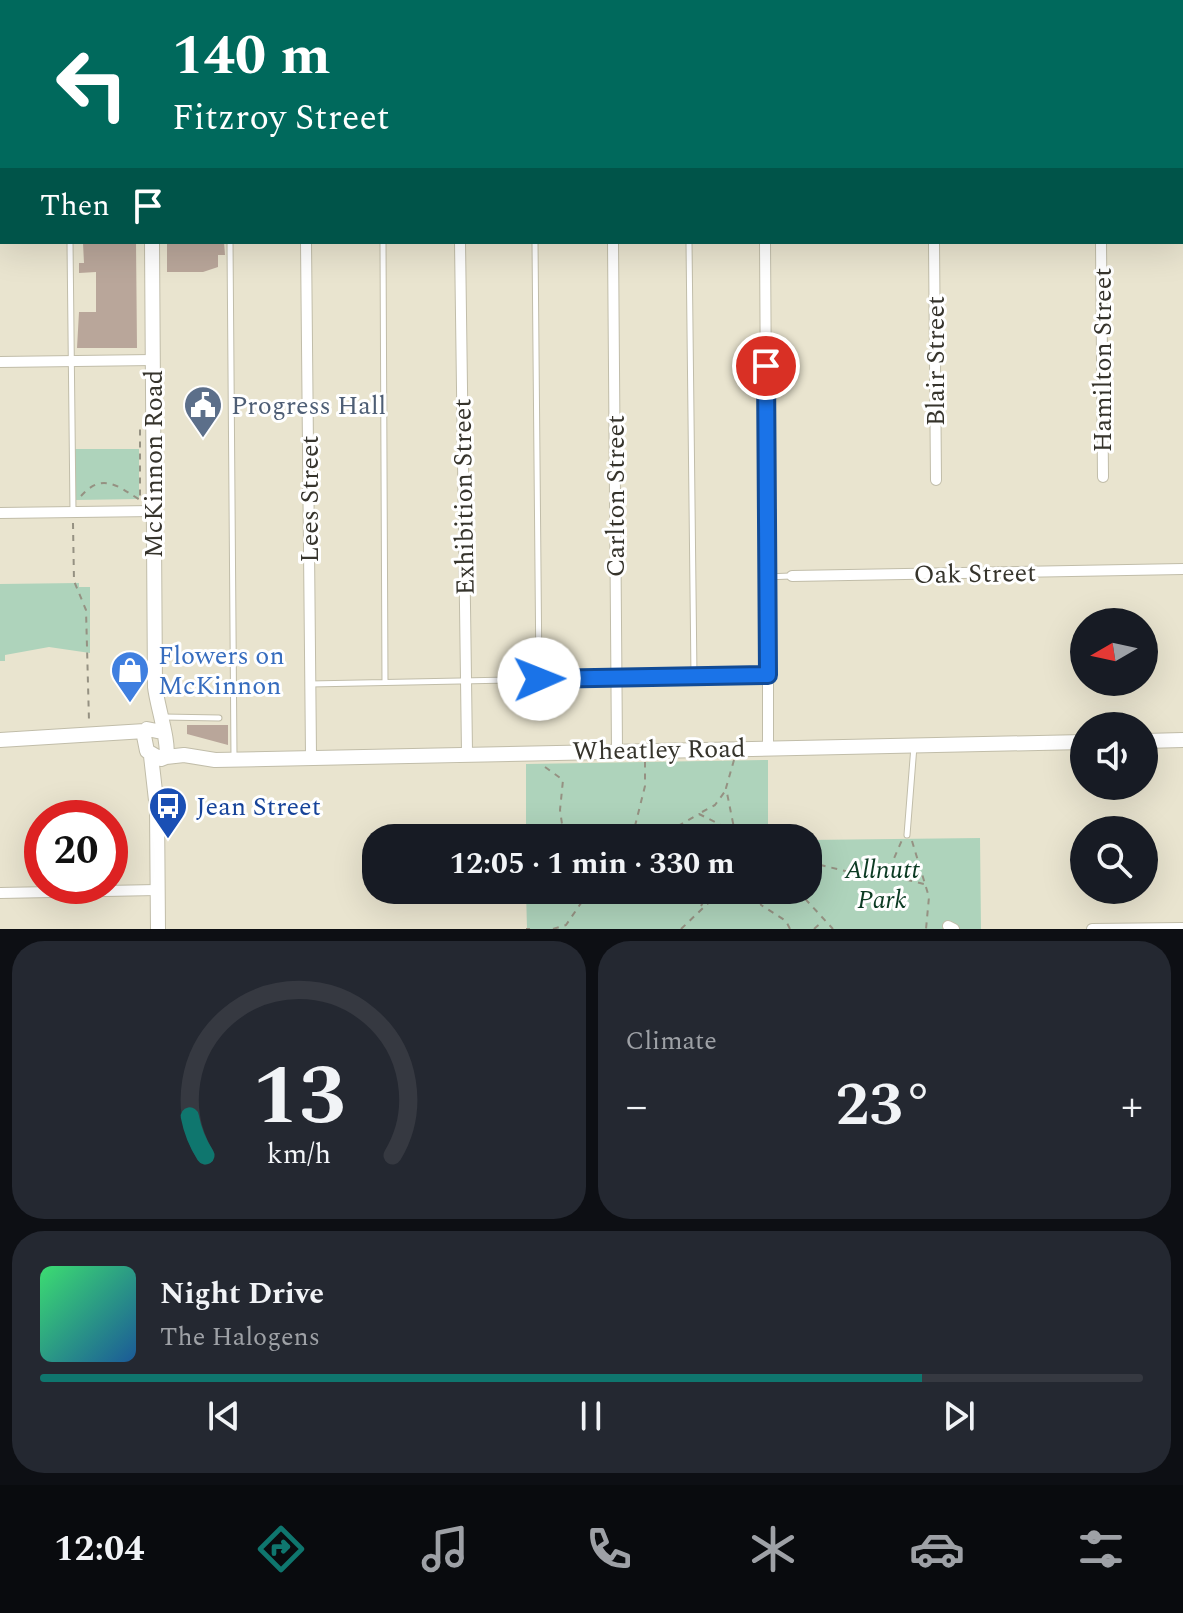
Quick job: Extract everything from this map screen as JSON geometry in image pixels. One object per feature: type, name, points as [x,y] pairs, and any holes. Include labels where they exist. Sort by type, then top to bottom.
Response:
[{"type":"street","name":"McKinnon Road","points":[[152,244],[158,929]]},
{"type":"street","name":"Lees Street","points":[[306,244],[311,755]]},
{"type":"street","name":"Exhibition Street","points":[[460,244],[467,752]]},
{"type":"street","name":"Carlton Street","points":[[613,244],[617,749]]},
{"type":"street","points":[[765,244],[767,553]]},
{"type":"street","name":"Blair Street","points":[[934,244],[936,480]]},
{"type":"street","name":"Hamilton Street","points":[[1101,244],[1103,477]]},
{"type":"street","points":[[0,362],[153,360]]},
{"type":"street","points":[[0,513],[75,506],[154,511]]},
{"type":"street","name":"Oak Street","points":[[792,576],[1183,569]]},
{"type":"street","points":[[768,601],[768,747]]},
{"type":"street","name":"Wheatley Road","points":[[0,740],[89,734],[156,741],[234,757],[1070,742]]},
{"type":"street","name":"Wheatley Road","points":[[62,736],[156,741]]},
{"type":"street","points":[[1158,741],[1183,740]]},
{"type":"street","points":[[0,893],[157,890]]},
{"type":"street","points":[[1092,929],[1183,928]]},
{"type":"lane","points":[[70,244],[75,506]]},
{"type":"lane","points":[[230,244],[234,757]]},
{"type":"lane","points":[[383,244],[385,682]]},
{"type":"lane","points":[[535,244],[539,679]]},
{"type":"lane","points":[[689,244],[694,676]]},
{"type":"lane","points":[[767,553],[768,601]]},
{"type":"lane","name":"Oak Street","points":[[767,577],[792,576]]},
{"type":"lane","points":[[310,684],[768,675]]},
{"type":"lane","points":[[156,741],[219,718]]},
{"type":"lane","points":[[907,835],[914,745]]},
{"type":"path","points":[[89,734],[86,610],[74,581],[75,506],[92,485],[103,482],[114,483],[140,500],[140,419]]},
{"type":"path","points":[[682,824],[715,805],[726,788],[737,748]]},
{"type":"path","points":[[636,824],[645,786],[645,761]]},
{"type":"path","points":[[544,762],[545,768],[563,780],[562,824]]},
{"type":"path","points":[[726,788],[733,824]]},
{"type":"path","points":[[699,814],[719,824]]},
{"type":"path","points":[[882,874],[907,835],[915,846],[926,884],[926,929]]},
{"type":"path","points":[[822,865],[862,875],[882,874],[926,884]]},
{"type":"path","points":[[553,929],[566,925],[580,904]]},
{"type":"path","points":[[699,909],[702,904]]},
{"type":"path","points":[[681,929],[705,904]]},
{"type":"path","points":[[761,904],[786,921],[790,929]]},
{"type":"path","points":[[810,904],[833,929]]},
{"type":"path","points":[[814,929],[824,920]]},
{"type":"green space","points":[[75,449],[139,449],[139,499],[75,500]]},
{"type":"green space","points":[[79,583],[79,587],[90,587],[90,653],[49,647],[5,655],[5,661],[0,661],[0,584]]},
{"type":"green space","points":[[768,760],[768,824],[526,824],[526,764]]},
{"type":"green space","name":"Allnutt Park","points":[[980,838],[981,929],[527,929],[526,904],[822,904],[822,840]]},
{"type":"building","points":[[83,244],[136,244],[137,348],[77,348],[79,312],[96,312],[96,272],[79,273],[79,263],[84,263]]},
{"type":"building","points":[[167,244],[224,244],[225,255],[218,255],[218,267],[203,272],[167,272]]},
{"type":"building","points":[[187,725],[228,725],[228,745],[187,734]]},
{"type":"place","name":"Progress Hall","points":[[203,439]]},
{"type":"place","name":"Flowers on McKinnon","points":[[130,704]]},
{"type":"place","name":"Jean Street","points":[[168,840]]},
{"type":"route","points":[[539,679],[768,675],[766,366]]}]
